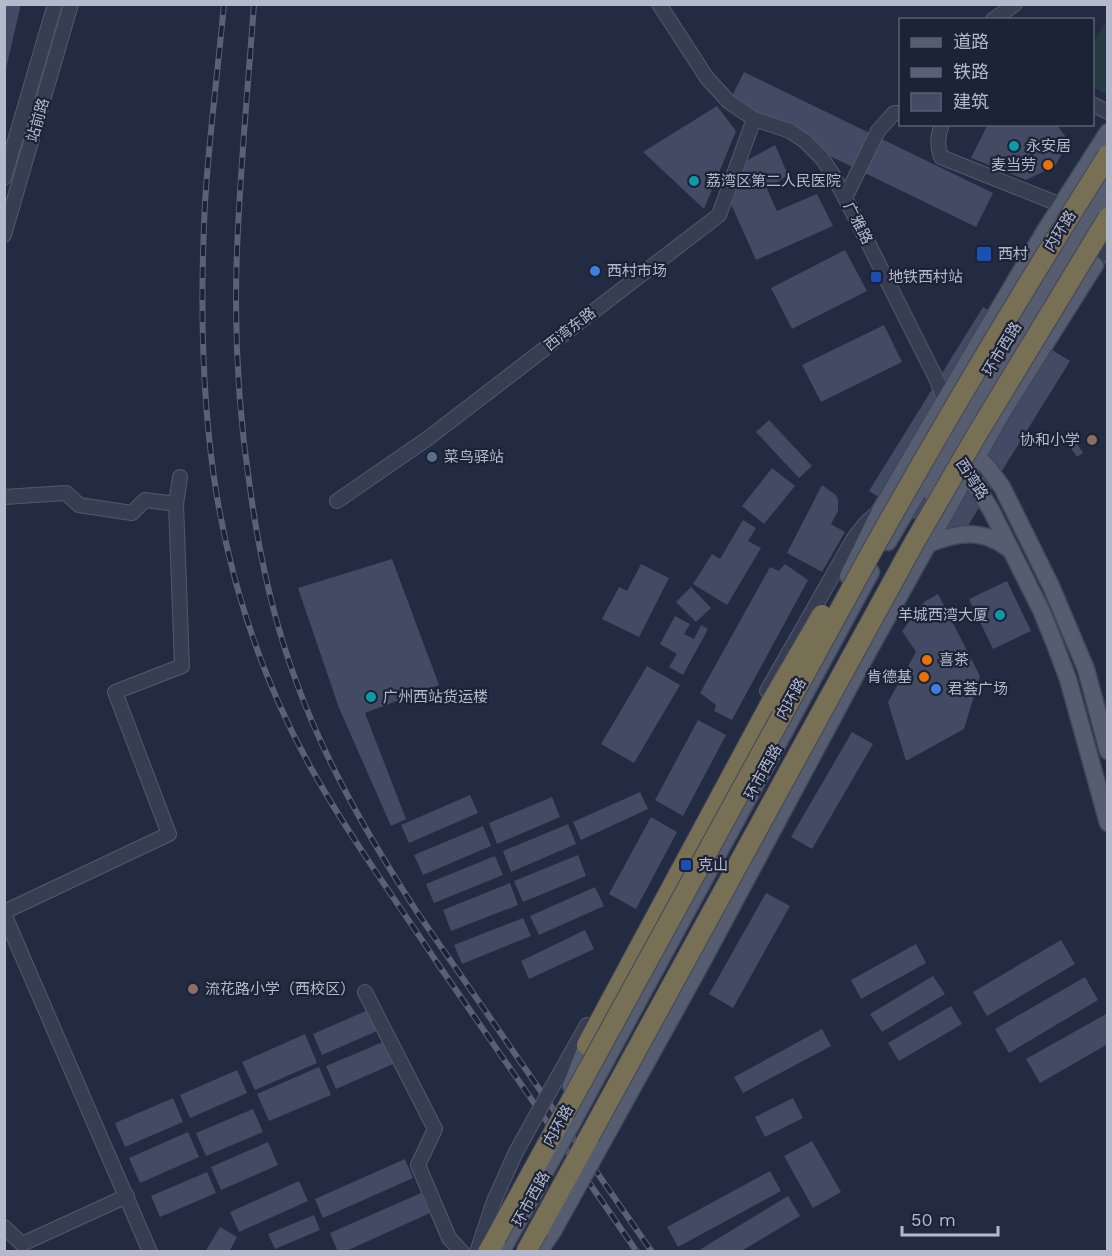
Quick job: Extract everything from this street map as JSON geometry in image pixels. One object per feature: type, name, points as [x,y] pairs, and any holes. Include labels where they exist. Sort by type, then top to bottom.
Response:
[{"type":"highway","name":"内环路","points":[[488,1251],[872,551],[925,444],[1107,155]]},
{"type":"highway","points":[[526,1251],[961,451],[1107,218]]},
{"type":"highway","points":[[961,451],[1107,241]]},
{"type":"highway","points":[[587,1045],[766,712],[925,444]]},
{"type":"main road","points":[[478,1251],[571,1088],[846,580],[880,511],[925,444],[945,400],[1107,132]]},
{"type":"main road","name":"环市西路","points":[[935,475],[961,451],[981,395],[1107,174]]},
{"type":"main road","name":"环市西路","points":[[981,395],[1056,284],[1107,198]]},
{"type":"main road","points":[[925,444],[977,456],[1005,408],[1101,261]]},
{"type":"main road","points":[[1056,284],[1101,261]]},
{"type":"main road","points":[[539,1251],[553,1231],[701,964],[928,544],[961,451],[945,400]]},
{"type":"main road","points":[[880,511],[918,494],[961,451]]},
{"type":"main road","name":"西湾路","points":[[961,451],[977,456],[1004,490],[1063,613],[1086,669],[1107,751]]},
{"type":"main road","name":"西湾路","points":[[961,451],[978,489],[1044,616],[1062,660],[1107,823]]},
{"type":"main road","name":"环市西路","points":[[501,1251],[578,1141],[600,1103],[681,953],[918,494]]},
{"type":"main road","points":[[928,544],[963,534],[977,535],[993,539],[1011,550]]},
{"type":"main road","name":"环市西路","points":[[518,1251],[538,1197],[571,1125],[812,698]]},
{"type":"main road","points":[[571,1088],[587,1045]]},
{"type":"main road","points":[[538,1197],[546,1150],[557,1111]]},
{"type":"main road","points":[[520,1177],[571,1125]]},
{"type":"street","name":"站前路","points":[[4,178],[55,4]]},
{"type":"street","name":"站前路","points":[[4,235],[71,4]]},
{"type":"street","name":"广雅路","points":[[658,4],[698,66],[718,92],[754,119],[790,131],[805,141],[822,158],[845,198],[945,400]]},
{"type":"street","points":[[845,198],[878,130],[894,113],[899,113]]},
{"type":"street","name":"西湾东路","points":[[337,501],[428,439],[719,215],[754,119]]},
{"type":"street","points":[[942,126],[938,147],[941,157],[1061,205]]},
{"type":"street","points":[[1101,261],[1107,241]]},
{"type":"street","points":[[981,395],[1005,408]]},
{"type":"street","points":[[150,1251],[4,913],[169,834],[115,692],[182,666],[176,504],[180,477]]},
{"type":"street","points":[[4,497],[66,493],[79,505],[132,513],[145,500],[176,504]]},
{"type":"street","points":[[478,1251],[494,1201],[516,1152],[830,578],[854,538],[880,511]]},
{"type":"street","points":[[787,688],[838,707]]},
{"type":"street","points":[[681,953],[701,964]]},
{"type":"street","points":[[365,992],[435,1129],[418,1165],[449,1239],[462,1251]]},
{"type":"street","points":[[551,1089],[569,1073],[587,1045]]},
{"type":"street","points":[[600,1103],[618,1112]]},
{"type":"street","points":[[4,1227],[20,1248],[127,1196]]},
{"type":"street","points":[[545,1251],[553,1231]]},
{"type":"shaded area","points":[[1107,19],[1107,95],[1094,87],[1094,41]]},
{"type":"building","points":[[4,4],[21,4],[5,73],[4,73]]},
{"type":"building","name":"西村","points":[[744,72],[993,193],[976,227],[727,106]]},
{"type":"building","name":"荔湾区第二人民医院","points":[[717,106],[736,131],[704,209],[643,152]]},
{"type":"building","name":"永安居","points":[[987,126],[1058,126],[1069,141],[1055,166],[1026,180],[971,158]]},
{"type":"building","points":[[775,145],[788,175],[767,189],[777,211],[817,194],[833,226],[756,260],[730,202],[746,161]]},
{"type":"building","points":[[845,250],[867,291],[792,329],[771,288]]},
{"type":"building","points":[[983,307],[1070,361],[956,545],[869,491]]},
{"type":"building","points":[[884,325],[902,362],[821,402],[802,365]]},
{"type":"building","points":[[769,420],[812,466],[799,478],[756,432]]},
{"type":"building","points":[[1071,434],[1083,453],[1077,457],[1064,438]]},
{"type":"building","points":[[772,468],[795,486],[764,524],[742,506]]},
{"type":"building","points":[[822,485],[836,495],[838,500],[838,511],[831,524],[845,532],[822,572],[787,553]]},
{"type":"building","points":[[743,520],[756,528],[748,541],[761,548],[727,605],[693,584],[712,554],[720,559]]},
{"type":"building","name":"广州西站货运楼","points":[[392,559],[439,685],[365,713],[406,819],[391,826],[339,708],[298,588]]},
{"type":"building","points":[[641,564],[669,578],[639,637],[602,619],[619,587],[627,591]]},
{"type":"building","points":[[785,564],[808,580],[732,720],[714,711],[716,705],[700,693],[770,567],[779,571]]},
{"type":"building","name":"羊城西湾大厦","points":[[1007,581],[1031,631],[993,649],[969,599]]},
{"type":"building","points":[[691,587],[711,608],[696,622],[676,602]]},
{"type":"building","name":"君荟广场","points":[[938,594],[980,676],[964,729],[906,761],[888,702],[916,652],[902,631],[924,602]]},
{"type":"building","points":[[675,616],[690,624],[684,634],[694,639],[701,625],[708,629],[683,675],[669,667],[677,654],[660,644]]},
{"type":"building","points":[[647,666],[680,685],[634,763],[601,744]]},
{"type":"building","points":[[698,720],[726,735],[683,816],[655,800]]},
{"type":"building","points":[[852,732],[873,744],[812,849],[791,837]]},
{"type":"building","points":[[640,792],[648,809],[581,840],[573,822]]},
{"type":"building","points":[[470,795],[478,813],[409,843],[401,825]]},
{"type":"building","points":[[552,797],[560,817],[497,844],[489,823]]},
{"type":"building","points":[[651,817],[677,832],[636,909],[609,894]]},
{"type":"building","points":[[568,824],[576,844],[511,872],[503,851]]},
{"type":"building","points":[[483,826],[491,846],[423,875],[414,855]]},
{"type":"building","points":[[578,855],[586,876],[523,902],[514,881]]},
{"type":"building","points":[[495,856],[503,875],[434,903],[426,884]]},
{"type":"building","points":[[510,883],[518,905],[451,931],[443,910]]},
{"type":"building","points":[[595,887],[604,906],[539,935],[530,916]]},
{"type":"building","points":[[766,893],[790,906],[733,1008],[709,994]]},
{"type":"building","points":[[523,918],[531,936],[462,964],[454,945]]},
{"type":"building","points":[[585,930],[594,949],[529,979],[521,961]]},
{"type":"building","points":[[1061,940],[1075,964],[987,1016],[973,992]]},
{"type":"building","points":[[916,944],[926,963],[861,999],[851,980]]},
{"type":"building","points":[[933,976],[945,994],[882,1032],[870,1014]]},
{"type":"building","points":[[1085,977],[1098,1000],[1009,1053],[995,1029]]},
{"type":"building","points":[[951,1006],[962,1024],[899,1061],[888,1043]]},
{"type":"building","points":[[368,1010],[377,1031],[322,1055],[313,1034]]},
{"type":"building","points":[[1106,1014],[1108,1044],[1040,1083],[1026,1059]]},
{"type":"building","points":[[822,1029],[831,1046],[743,1093],[734,1077]]},
{"type":"building","points":[[305,1034],[317,1063],[255,1090],[242,1062]]},
{"type":"building","points":[[383,1042],[393,1064],[336,1089],[326,1066]]},
{"type":"building","points":[[319,1067],[331,1095],[269,1121],[257,1094]]},
{"type":"building","points":[[237,1070],[247,1093],[190,1118],[180,1095]]},
{"type":"building","points":[[173,1098],[183,1122],[125,1147],[115,1123]]},
{"type":"building","points":[[793,1098],[803,1118],[765,1137],[755,1117]]},
{"type":"building","points":[[253,1109],[263,1132],[206,1156],[196,1133]]},
{"type":"building","points":[[188,1132],[199,1157],[140,1183],[129,1158]]},
{"type":"building","points":[[812,1141],[841,1192],[813,1208],[784,1156]]},
{"type":"building","points":[[268,1142],[278,1165],[221,1190],[211,1167]]},
{"type":"building","points":[[405,1159],[413,1178],[323,1218],[315,1199]]},
{"type":"building","points":[[770,1171],[781,1191],[678,1247],[667,1227]]},
{"type":"building","points":[[207,1172],[216,1193],[160,1217],[151,1196]]},
{"type":"building","points":[[299,1181],[308,1201],[239,1232],[230,1212]]},
{"type":"building","points":[[421,1193],[430,1213],[344,1252],[338,1252],[330,1233]]},
{"type":"building","points":[[788,1196],[800,1216],[740,1252],[696,1252]]},
{"type":"building","points":[[314,1215],[320,1230],[275,1249],[268,1234]]},
{"type":"building","points":[[220,1227],[237,1237],[229,1252],[205,1252]]},
{"type":"railway","points":[[224,4],[205,203],[203,350],[208,424],[217,497],[232,567],[253,637],[265,671],[294,736],[341,818],[438,964],[637,1252]]},
{"type":"railway","points":[[254,4],[238,220],[236,281],[238,370],[242,429],[258,537],[268,586],[288,658],[321,742],[382,857],[417,912],[652,1252]]},
{"type":"place","name":"永安居","points":[[1014,146]]},
{"type":"place","name":"麦当劳","points":[[1048,165]]},
{"type":"place","name":"荔湾区第二人民医院","points":[[694,181]]},
{"type":"place","name":"西村","points":[[984,254]]},
{"type":"place","name":"西村市场","points":[[595,271]]},
{"type":"place","name":"地铁西村站","points":[[876,277]]},
{"type":"place","name":"协和小学","points":[[1092,440]]},
{"type":"place","name":"菜鸟驿站","points":[[432,457]]},
{"type":"place","name":"羊城西湾大厦","points":[[1000,615]]},
{"type":"place","name":"喜茶","points":[[927,660]]},
{"type":"place","name":"肯德基","points":[[924,677]]},
{"type":"place","name":"君荟广场","points":[[936,689]]},
{"type":"place","name":"广州西站货运楼","points":[[371,697]]},
{"type":"place","name":"克山","points":[[686,865]]},
{"type":"place","name":"流花路小学（西校区）","points":[[193,989]]}]
